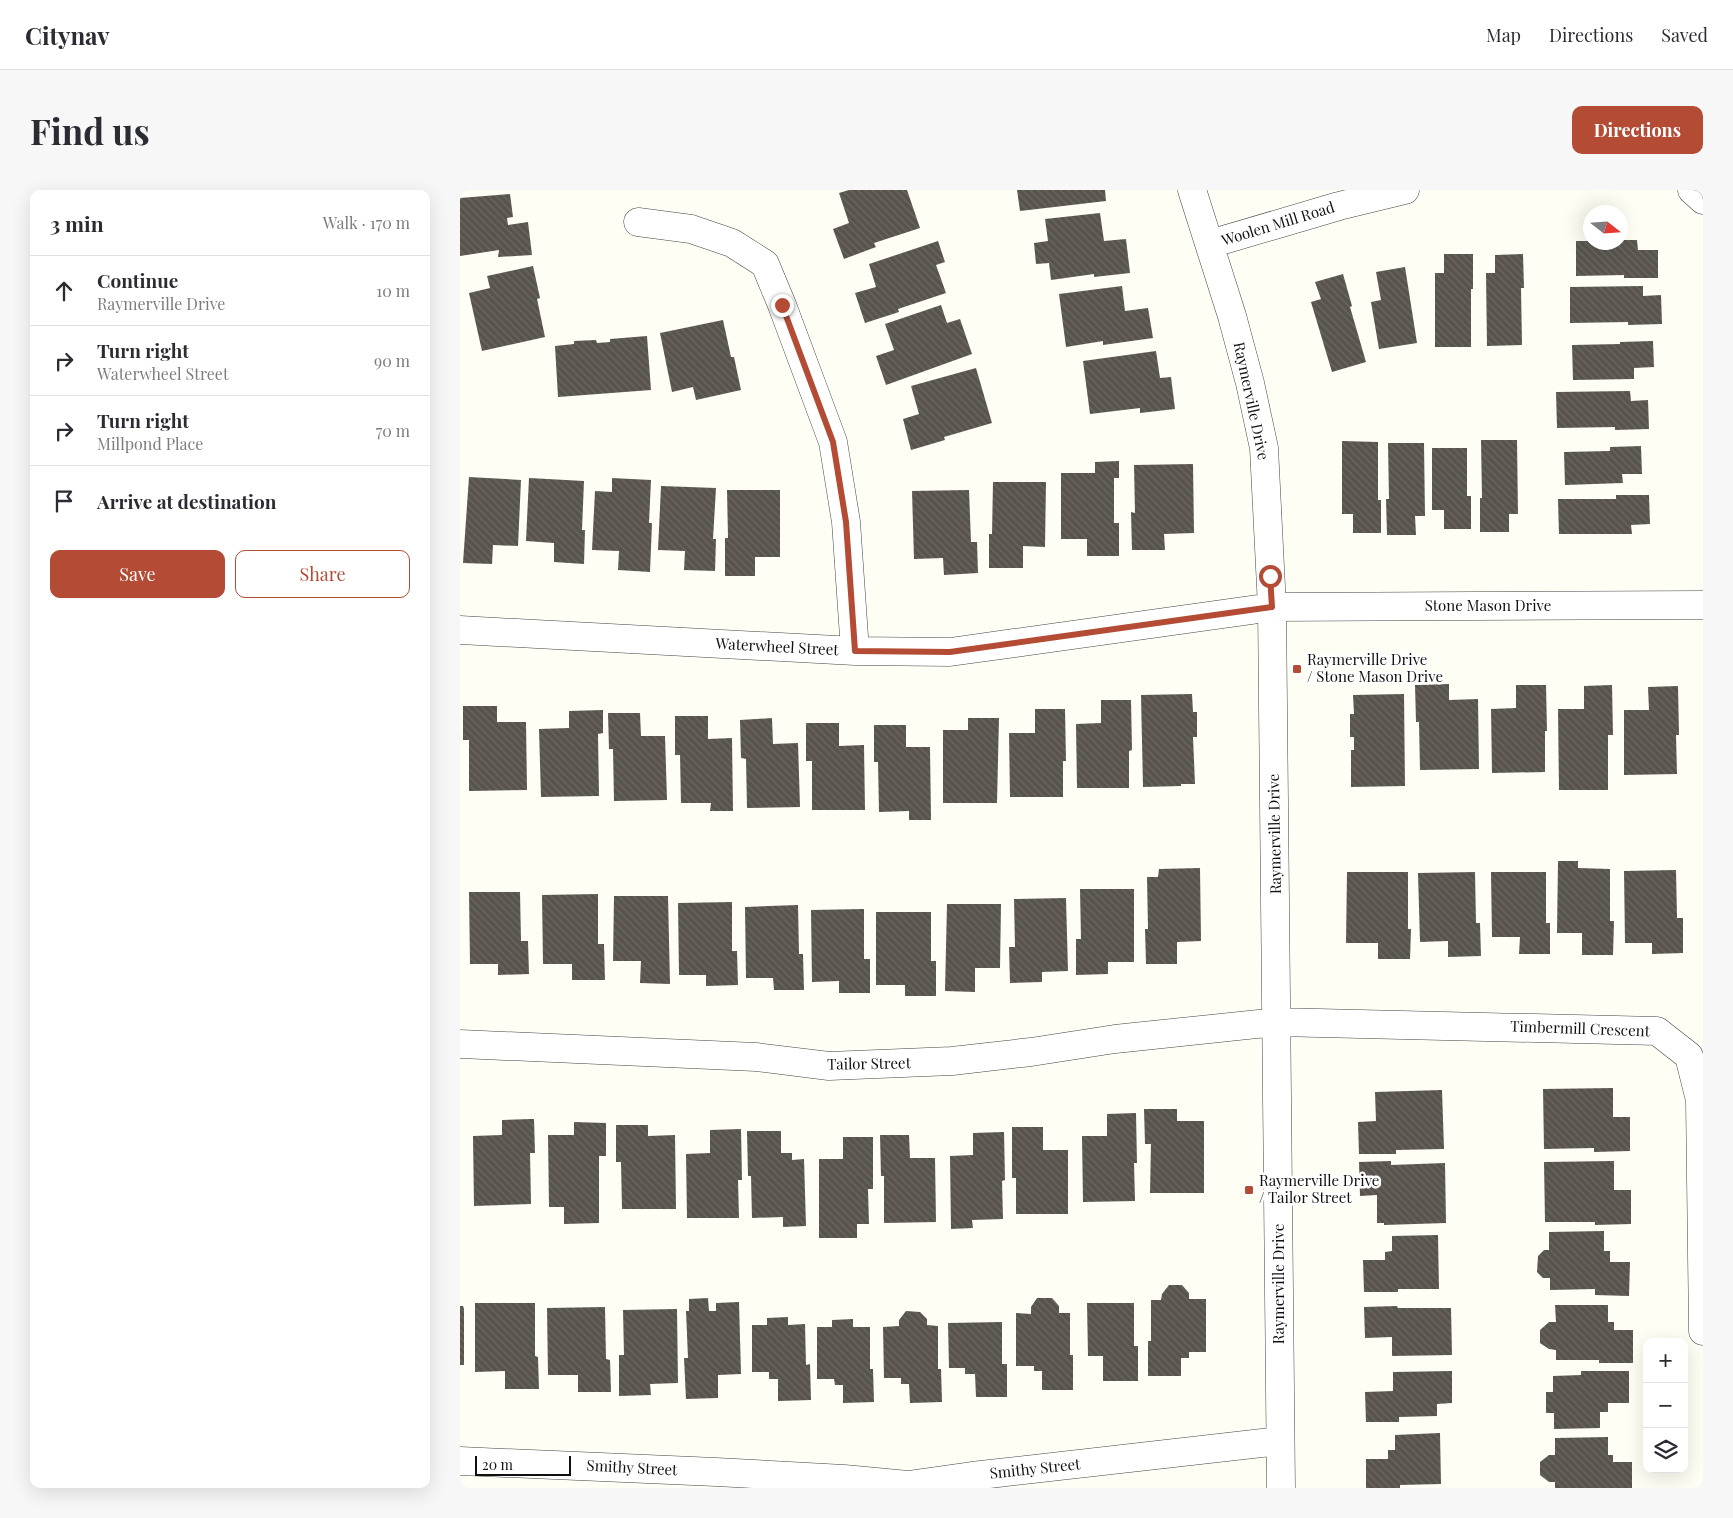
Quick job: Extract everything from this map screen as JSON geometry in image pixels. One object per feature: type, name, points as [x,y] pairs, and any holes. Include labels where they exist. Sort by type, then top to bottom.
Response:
[{"type":"street","name":"Raymerville Drive","points":[[1192,190],[1210,244],[1250,383],[1264,448],[1272,607],[1281,1488]]},
{"type":"street","name":"Woolen Mill Road","points":[[1210,244],[1339,206],[1405,190]]},
{"type":"street","points":[[1692,190],[1703,200]]},
{"type":"street","points":[[638,222],[691,230],[732,243],[765,264],[833,442],[846,522],[855,651]]},
{"type":"street","name":"Stone Mason Drive","points":[[1272,607],[1703,606]]},
{"type":"street","name":"Waterwheel Street","points":[[460,630],[855,651],[950,652],[1272,607]]},
{"type":"street","name":"Tailor Street","points":[[460,1044],[756,1057],[829,1066],[848,1066],[952,1061],[1115,1039],[1277,1022]]},
{"type":"street","name":"Timbermill Crescent","points":[[1277,1022],[1657,1031],[1689,1056],[1700,1100],[1703,1330]]},
{"type":"street","name":"Smithy Street","points":[[460,1461],[755,1474],[908,1485],[1280,1441]]},
{"type":"building","points":[[849,190],[907,190],[920,228],[874,243],[876,247],[844,259],[833,229],[849,223],[839,193]]},
{"type":"building","points":[[1017,190],[1105,190],[1106,201],[1020,211]]},
{"type":"building","points":[[510,194],[513,217],[507,218],[508,225],[528,222],[532,255],[498,257],[499,250],[460,256],[460,198]]},
{"type":"building","points":[[1100,213],[1104,241],[1126,239],[1130,273],[1094,277],[1094,274],[1051,280],[1049,263],[1036,264],[1034,243],[1048,241],[1045,219]]},
{"type":"building","points":[[1628,240],[1637,240],[1638,250],[1658,250],[1658,278],[1624,278],[1624,275],[1576,276],[1576,241],[1583,241],[1583,250],[1628,250]]},
{"type":"building","points":[[938,241],[945,262],[936,265],[946,293],[898,309],[899,312],[865,323],[855,293],[876,287],[869,264]]},
{"type":"building","points":[[1444,254],[1473,254],[1471,347],[1435,347],[1435,273],[1444,273]]},
{"type":"building","points":[[1523,254],[1524,288],[1521,288],[1522,345],[1487,346],[1486,273],[1495,273],[1495,255]]},
{"type":"building","points":[[533,266],[540,298],[537,299],[545,337],[482,351],[469,293],[490,288],[487,276]]},
{"type":"building","points":[[1405,267],[1417,343],[1379,349],[1371,302],[1381,300],[1376,272]]},
{"type":"building","points":[[1343,274],[1352,306],[1350,307],[1366,362],[1332,372],[1311,302],[1321,299],[1315,282]]},
{"type":"building","points":[[1122,286],[1125,311],[1148,308],[1153,338],[1103,345],[1103,341],[1066,347],[1059,294]]},
{"type":"building","points":[[1643,286],[1643,296],[1661,295],[1662,324],[1628,325],[1628,322],[1570,323],[1570,287]]},
{"type":"building","points":[[941,305],[947,323],[960,319],[972,354],[886,385],[876,356],[894,350],[885,324]]},
{"type":"building","points":[[723,320],[741,390],[696,400],[693,387],[672,392],[660,333]]},
{"type":"building","points":[[647,336],[651,390],[558,397],[555,346],[574,344],[574,341],[596,340],[597,343],[610,342],[610,339]]},
{"type":"building","points":[[1653,341],[1654,367],[1634,368],[1634,379],[1573,380],[1572,345]]},
{"type":"building","points":[[1156,351],[1160,378],[1171,377],[1175,409],[1140,413],[1140,408],[1090,414],[1083,361]]},
{"type":"building","points":[[976,368],[992,423],[944,437],[945,440],[911,450],[903,419],[919,414],[911,386]]},
{"type":"building","points":[[1630,391],[1631,401],[1648,400],[1649,429],[1615,430],[1615,427],[1557,428],[1556,392]]},
{"type":"building","points":[[1481,440],[1517,440],[1518,514],[1509,514],[1509,532],[1480,532],[1480,498],[1482,498]]},
{"type":"building","points":[[1342,441],[1378,442],[1378,500],[1381,500],[1381,533],[1353,533],[1353,514],[1342,514]]},
{"type":"building","points":[[1388,443],[1424,443],[1425,516],[1415,516],[1416,535],[1387,535],[1386,499],[1389,499]]},
{"type":"building","points":[[1641,446],[1642,474],[1622,474],[1623,483],[1565,485],[1564,452],[1610,451],[1610,447]]},
{"type":"building","points":[[1432,448],[1467,448],[1467,496],[1471,496],[1471,529],[1444,529],[1444,510],[1432,510]]},
{"type":"building","points":[[1119,461],[1119,478],[1114,478],[1114,523],[1119,523],[1119,556],[1087,556],[1087,539],[1061,539],[1061,473],[1095,473],[1095,462]]},
{"type":"building","points":[[1193,464],[1194,533],[1164,534],[1165,550],[1132,550],[1131,512],[1135,513],[1134,465]]},
{"type":"building","points":[[469,477],[521,480],[518,546],[493,545],[492,564],[463,563]]},
{"type":"building","points":[[529,478],[584,481],[582,530],[585,530],[584,564],[554,562],[554,543],[526,541]]},
{"type":"building","points":[[612,478],[651,480],[649,523],[652,523],[650,572],[618,570],[619,551],[592,550],[595,491],[612,492]]},
{"type":"building","points":[[993,482],[1046,482],[1045,547],[1023,546],[1023,568],[989,568],[989,534],[992,534]]},
{"type":"building","points":[[661,486],[716,488],[713,539],[716,539],[715,571],[684,570],[685,551],[658,550]]},
{"type":"building","points":[[727,490],[780,490],[780,557],[755,557],[755,576],[725,576],[725,538],[728,538]]},
{"type":"building","points":[[969,490],[971,542],[977,542],[978,573],[944,575],[943,558],[914,559],[912,491]]},
{"type":"building","points":[[1616,495],[1649,495],[1650,524],[1631,525],[1632,534],[1559,534],[1558,499],[1616,499]]},
{"type":"building","points":[[1449,684],[1449,700],[1478,699],[1479,769],[1420,770],[1419,722],[1416,722],[1415,685]]},
{"type":"building","points":[[1516,685],[1546,685],[1547,731],[1545,731],[1545,772],[1492,773],[1491,709],[1516,708]]},
{"type":"building","points":[[1612,685],[1613,735],[1608,735],[1608,790],[1559,790],[1558,709],[1584,709],[1584,686]]},
{"type":"building","points":[[1678,686],[1679,735],[1676,735],[1677,774],[1624,775],[1624,710],[1649,710],[1648,687]]},
{"type":"building","points":[[1192,694],[1193,712],[1197,712],[1197,737],[1193,737],[1195,784],[1143,787],[1141,695]]},
{"type":"building","points":[[1404,694],[1405,786],[1351,787],[1351,750],[1354,750],[1354,737],[1350,737],[1350,714],[1354,714],[1353,695]]},
{"type":"building","points":[[1101,700],[1131,700],[1132,750],[1129,751],[1129,788],[1077,788],[1076,724],[1101,723]]},
{"type":"building","points":[[463,706],[497,706],[497,722],[526,722],[527,790],[469,791],[469,740],[463,740]]},
{"type":"building","points":[[1035,709],[1065,709],[1066,761],[1063,761],[1063,797],[1010,797],[1009,733],[1035,733]]},
{"type":"building","points":[[603,710],[603,733],[598,734],[599,796],[541,797],[539,729],[569,728],[569,711]]},
{"type":"building","points":[[608,713],[640,713],[641,736],[665,736],[667,800],[614,801],[613,749],[609,749]]},
{"type":"building","points":[[675,716],[708,716],[708,739],[732,738],[733,811],[710,811],[711,803],[681,803],[680,755],[675,755]]},
{"type":"building","points":[[772,718],[773,744],[798,743],[800,807],[747,808],[746,759],[741,758],[740,720]]},
{"type":"building","points":[[968,718],[999,718],[997,803],[943,803],[943,730],[968,730]]},
{"type":"building","points":[[806,723],[839,723],[839,746],[864,745],[865,810],[812,810],[812,761],[806,761]]},
{"type":"building","points":[[874,725],[906,725],[906,747],[930,747],[931,820],[909,820],[909,811],[879,812],[878,762],[874,762]]},
{"type":"building","points":[[1558,861],[1578,861],[1578,868],[1610,869],[1610,921],[1614,921],[1613,955],[1582,955],[1582,933],[1557,933]]},
{"type":"building","points":[[1200,868],[1201,941],[1177,942],[1177,964],[1146,964],[1145,929],[1148,929],[1147,877],[1158,877],[1159,869]]},
{"type":"building","points":[[1676,870],[1677,918],[1683,918],[1683,953],[1652,954],[1652,943],[1625,943],[1624,871]]},
{"type":"building","points":[[1347,872],[1408,872],[1408,929],[1411,929],[1410,959],[1378,959],[1378,943],[1346,943]]},
{"type":"building","points":[[1475,872],[1476,923],[1480,923],[1481,956],[1448,957],[1448,941],[1420,942],[1418,873]]},
{"type":"building","points":[[1491,872],[1546,872],[1546,923],[1550,923],[1550,954],[1519,954],[1520,937],[1492,937]]},
{"type":"building","points":[[1080,889],[1134,889],[1134,962],[1108,962],[1108,974],[1076,975],[1076,939],[1081,939]]},
{"type":"building","points":[[469,892],[520,892],[521,941],[528,941],[529,974],[498,975],[498,964],[470,964]]},
{"type":"building","points":[[598,894],[598,944],[604,944],[605,980],[572,980],[572,964],[543,964],[542,895]]},
{"type":"building","points":[[614,896],[668,896],[670,984],[640,983],[641,961],[613,961]]},
{"type":"building","points":[[1066,898],[1068,971],[1042,972],[1042,982],[1010,983],[1009,947],[1015,947],[1014,899]]},
{"type":"building","points":[[732,902],[732,951],[737,951],[738,985],[706,986],[706,975],[679,975],[678,903]]},
{"type":"building","points":[[947,904],[1001,904],[1000,968],[975,968],[975,992],[945,991]]},
{"type":"building","points":[[798,905],[799,954],[803,954],[804,990],[774,990],[773,978],[746,978],[745,907]]},
{"type":"building","points":[[864,909],[864,959],[870,959],[870,993],[839,993],[839,981],[812,982],[811,910]]},
{"type":"building","points":[[876,912],[931,912],[931,961],[936,961],[936,996],[905,996],[905,985],[876,985]]},
{"type":"building","points":[[1613,1088],[1613,1117],[1630,1117],[1630,1151],[1594,1152],[1594,1148],[1544,1149],[1543,1089]]},
{"type":"building","points":[[1442,1090],[1444,1149],[1396,1150],[1396,1154],[1359,1154],[1358,1122],[1376,1121],[1375,1092]]},
{"type":"building","points":[[1144,1109],[1177,1109],[1177,1121],[1204,1121],[1204,1193],[1150,1193],[1151,1144],[1145,1144]]},
{"type":"building","points":[[1136,1113],[1137,1163],[1134,1163],[1135,1201],[1083,1202],[1082,1136],[1107,1136],[1107,1114]]},
{"type":"building","points":[[534,1119],[535,1153],[530,1153],[531,1204],[474,1206],[473,1136],[502,1135],[502,1120]]},
{"type":"building","points":[[574,1122],[606,1123],[606,1156],[599,1156],[599,1223],[564,1224],[564,1207],[549,1207],[548,1135],[574,1135]]},
{"type":"building","points":[[616,1125],[648,1125],[648,1136],[675,1135],[676,1209],[622,1209],[621,1162],[616,1162]]},
{"type":"building","points":[[1012,1127],[1043,1127],[1043,1150],[1068,1150],[1068,1214],[1016,1214],[1016,1178],[1012,1178]]},
{"type":"building","points":[[741,1129],[742,1180],[738,1180],[739,1218],[687,1218],[686,1154],[710,1153],[710,1130]]},
{"type":"building","points":[[747,1131],[781,1131],[781,1153],[792,1153],[792,1160],[804,1159],[806,1226],[783,1227],[783,1217],[752,1218],[751,1176],[748,1176]]},
{"type":"building","points":[[1004,1132],[1005,1180],[1002,1181],[1003,1219],[972,1220],[973,1228],[951,1229],[950,1156],[973,1155],[973,1133]]},
{"type":"building","points":[[880,1135],[909,1135],[910,1158],[935,1158],[936,1222],[884,1223],[884,1176],[881,1176]]},
{"type":"building","points":[[843,1137],[873,1137],[873,1189],[868,1189],[869,1224],[857,1224],[857,1238],[819,1238],[819,1159],[843,1159]]},
{"type":"building","points":[[1391,1161],[1391,1165],[1445,1163],[1446,1223],[1384,1225],[1384,1223],[1377,1223],[1377,1195],[1360,1196],[1359,1162]]},
{"type":"building","points":[[1614,1161],[1614,1190],[1631,1190],[1631,1224],[1595,1225],[1595,1222],[1545,1222],[1544,1162]]},
{"type":"building","points":[[1604,1231],[1604,1251],[1610,1251],[1610,1262],[1630,1262],[1629,1296],[1595,1295],[1595,1289],[1550,1290],[1550,1278],[1543,1278],[1537,1272],[1538,1256],[1544,1250],[1549,1250],[1549,1232]]},
{"type":"building","points":[[1438,1235],[1439,1289],[1398,1289],[1398,1292],[1364,1292],[1363,1260],[1385,1260],[1385,1252],[1392,1251],[1392,1236]]},
{"type":"building","points":[[1169,1285],[1182,1285],[1189,1293],[1189,1299],[1206,1299],[1206,1352],[1189,1352],[1189,1358],[1181,1358],[1181,1376],[1148,1376],[1148,1341],[1151,1341],[1151,1300],[1161,1300],[1162,1294]]},
{"type":"building","points":[[708,1298],[709,1311],[716,1311],[716,1303],[739,1302],[741,1374],[718,1375],[718,1398],[686,1399],[684,1358],[688,1358],[686,1311],[689,1311],[689,1299]]},
{"type":"building","points":[[1037,1298],[1052,1298],[1059,1306],[1059,1313],[1070,1313],[1070,1355],[1073,1355],[1073,1390],[1042,1390],[1042,1371],[1034,1371],[1034,1366],[1016,1366],[1016,1313],[1031,1314],[1031,1307]]},
{"type":"building","points":[[475,1303],[535,1303],[535,1356],[538,1357],[539,1389],[505,1389],[505,1371],[475,1372]]},
{"type":"building","points":[[1087,1303],[1134,1303],[1134,1346],[1138,1346],[1138,1381],[1103,1381],[1103,1356],[1088,1356]]},
{"type":"building","points":[[1555,1305],[1608,1305],[1608,1322],[1614,1322],[1614,1330],[1633,1330],[1633,1363],[1599,1363],[1599,1360],[1556,1360],[1556,1350],[1549,1349],[1540,1343],[1540,1330],[1549,1322],[1556,1322]]},
{"type":"building","points":[[460,1306],[463,1306],[464,1309],[464,1365],[460,1365]]},
{"type":"building","points":[[1397,1306],[1398,1308],[1451,1308],[1452,1355],[1392,1356],[1392,1337],[1365,1338],[1364,1307]]},
{"type":"building","points":[[605,1307],[606,1359],[610,1360],[611,1392],[578,1392],[578,1375],[548,1375],[547,1308]]},
{"type":"building","points":[[677,1309],[678,1383],[650,1384],[651,1395],[619,1396],[619,1355],[624,1355],[623,1310]]},
{"type":"building","points":[[906,1311],[920,1312],[927,1319],[927,1325],[938,1326],[938,1369],[941,1369],[942,1402],[910,1403],[909,1384],[901,1384],[901,1378],[884,1378],[883,1327],[899,1326],[899,1320]]},
{"type":"building","points":[[788,1317],[788,1325],[805,1324],[806,1365],[810,1364],[811,1400],[778,1401],[778,1379],[769,1379],[769,1372],[752,1372],[752,1325],[767,1325],[767,1318]]},
{"type":"building","points":[[853,1319],[853,1327],[870,1327],[870,1369],[873,1369],[874,1402],[843,1403],[843,1385],[835,1385],[834,1379],[817,1379],[817,1327],[832,1327],[832,1320]]},
{"type":"building","points":[[1002,1322],[1002,1364],[1007,1364],[1007,1397],[976,1397],[975,1374],[965,1374],[965,1368],[949,1368],[948,1323]]},
{"type":"building","points":[[1452,1371],[1452,1403],[1437,1404],[1437,1416],[1399,1417],[1399,1422],[1366,1422],[1365,1392],[1393,1391],[1393,1372]]},
{"type":"building","points":[[1581,1371],[1629,1371],[1629,1403],[1608,1403],[1608,1412],[1600,1412],[1600,1428],[1554,1429],[1554,1413],[1546,1413],[1546,1392],[1553,1392],[1553,1376],[1581,1375]]},
{"type":"building","points":[[1440,1433],[1441,1484],[1400,1485],[1400,1488],[1366,1488],[1366,1459],[1388,1459],[1388,1450],[1395,1450],[1395,1435]]},
{"type":"building","points":[[1608,1437],[1608,1455],[1613,1455],[1613,1462],[1632,1462],[1632,1488],[1555,1488],[1555,1482],[1549,1482],[1540,1475],[1540,1462],[1549,1455],[1555,1455],[1555,1438]]},
{"type":"place","name":"Raymerville Drive / Stone Mason Drive","points":[[1297,669]]},
{"type":"place","name":"Raymerville Drive / Tailor Street","points":[[1249,1190]]},
{"type":"route","points":[[782,305],[833,442],[846,522],[855,651],[950,652],[1272,607],[1270,576]]}]
